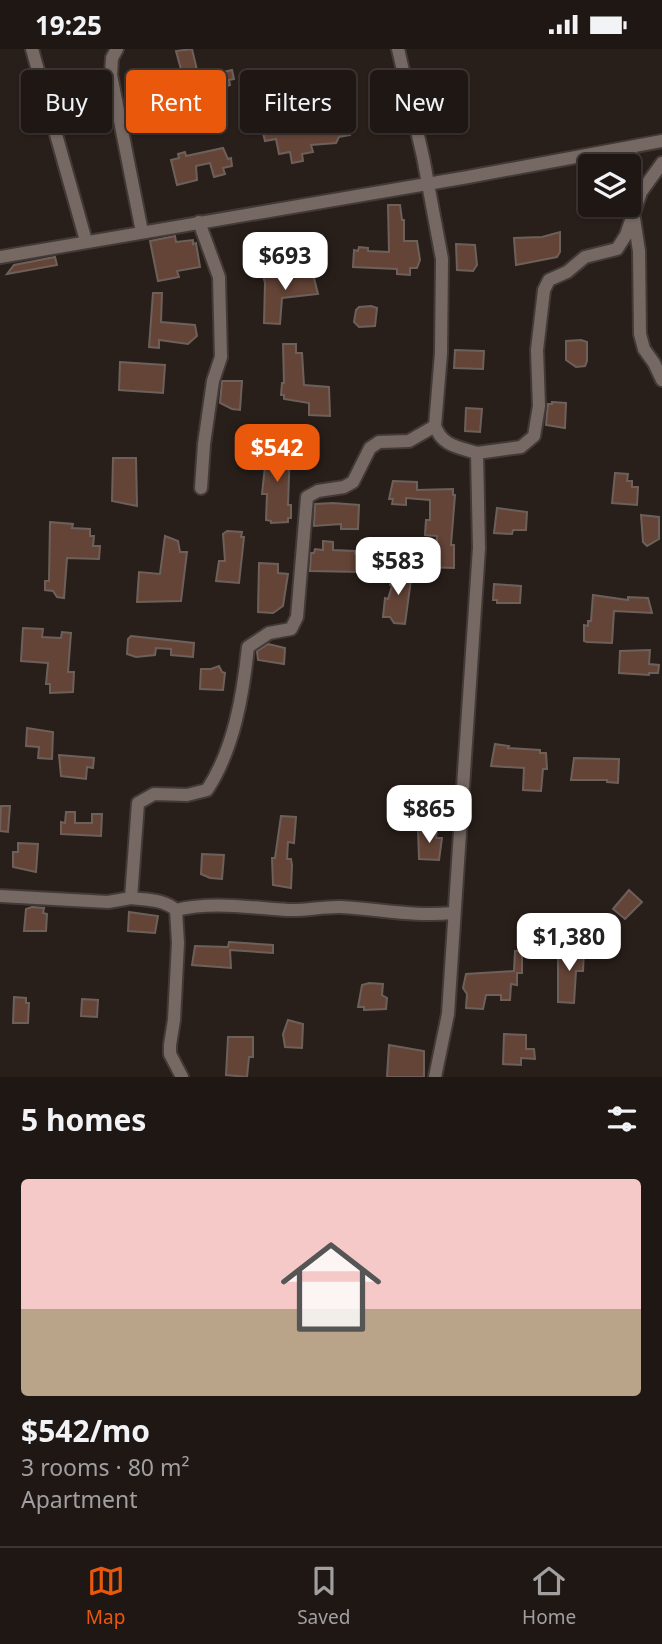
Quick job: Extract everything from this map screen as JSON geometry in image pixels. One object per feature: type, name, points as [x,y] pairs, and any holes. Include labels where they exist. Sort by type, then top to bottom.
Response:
[{"type":"street","points":[[32,49],[86,241]]},
{"type":"street","points":[[117,49],[112,58],[111,75],[142,232]]},
{"type":"street","points":[[398,49],[442,259],[442,312],[435,426],[439,438],[447,444],[477,453],[522,447],[534,436],[539,406],[537,350],[544,289],[549,280],[567,272],[585,257],[617,249],[631,217]]},
{"type":"street","points":[[0,257],[662,141]]},
{"type":"street","points":[[631,148],[631,154]]},
{"type":"street","points":[[641,192],[662,163]]},
{"type":"street","points":[[634,217],[639,251],[640,334],[644,349],[662,380]]},
{"type":"street","points":[[199,222],[219,277],[221,357],[214,381],[204,444],[201,488]]},
{"type":"street","points":[[131,898],[138,803],[154,794],[187,796],[207,790],[218,774],[241,700],[248,647],[269,633],[291,629],[297,617],[307,497],[318,491],[344,487],[353,482],[370,448],[379,442],[409,441],[435,426]]},
{"type":"street","points":[[435,1077],[448,1014],[479,548],[477,453]]},
{"type":"street","points":[[0,896],[108,902],[131,898],[158,901],[169,904],[176,910],[178,943],[170,1053],[182,1077]]},
{"type":"street","points":[[176,910],[198,907],[298,910],[340,907],[401,915],[453,913]]},
{"type":"building","points":[[192,49],[197,70],[181,70],[176,51]]},
{"type":"building","points":[[232,70],[234,79],[229,80],[230,85],[226,87],[226,71]]},
{"type":"building","points":[[263,133],[350,135],[339,137],[336,143],[311,145],[313,152],[302,154],[303,161],[292,163],[290,152],[279,154],[276,139],[265,141]]},
{"type":"building","points":[[223,148],[228,159],[231,158],[232,166],[223,168],[225,174],[214,177],[210,163],[196,166],[197,180],[177,185],[171,160],[179,158],[178,154],[185,152],[186,156]]},
{"type":"building","points":[[388,205],[400,205],[404,220],[404,241],[417,241],[420,260],[417,268],[410,268],[410,275],[397,274],[397,269],[353,267],[354,250],[358,251],[359,247],[368,248],[368,251],[389,252]]},
{"type":"building","points":[[560,232],[560,252],[557,257],[516,265],[514,238],[542,237]]},
{"type":"building","points":[[175,236],[176,242],[193,240],[193,244],[196,243],[200,267],[177,271],[179,277],[158,281],[150,241]]},
{"type":"building","points":[[456,244],[475,245],[477,265],[473,271],[457,270]]},
{"type":"building","points":[[55,257],[57,265],[7,274],[14,265]]},
{"type":"building","points":[[313,274],[318,294],[282,298],[280,324],[264,323],[263,275]]},
{"type":"building","points":[[153,293],[162,293],[161,322],[195,325],[197,336],[188,344],[159,340],[159,348],[149,347]]},
{"type":"building","points":[[359,307],[377,308],[375,326],[359,327],[354,322],[356,310]]},
{"type":"building","points":[[566,341],[587,342],[587,361],[585,366],[576,367],[566,360]]},
{"type":"building","points":[[283,344],[296,344],[296,353],[302,353],[304,385],[329,387],[330,416],[309,415],[309,403],[284,399],[284,395],[281,395],[284,383]]},
{"type":"building","points":[[455,350],[484,351],[483,369],[454,368]]},
{"type":"building","points":[[120,362],[165,365],[163,393],[119,390]]},
{"type":"building","points":[[222,381],[242,381],[240,410],[220,403]]},
{"type":"building","points":[[566,403],[565,428],[546,425],[548,404]]},
{"type":"building","points":[[466,408],[482,409],[480,432],[465,431]]},
{"type":"building","points":[[263,447],[290,448],[288,505],[291,505],[291,518],[288,518],[288,522],[271,523],[266,520],[267,494],[262,494],[265,466],[262,466]]},
{"type":"building","points":[[113,458],[136,458],[137,506],[112,501]]},
{"type":"building","points":[[615,473],[628,474],[627,481],[632,481],[632,487],[638,487],[637,505],[612,503]]},
{"type":"building","points":[[393,481],[417,482],[417,490],[453,489],[455,495],[451,545],[454,545],[454,568],[423,567],[424,551],[436,552],[437,536],[425,535],[426,520],[430,520],[430,500],[406,498],[406,505],[392,504],[393,499],[389,499]]},
{"type":"building","points":[[315,504],[359,505],[358,529],[341,529],[341,524],[314,526]]},
{"type":"building","points":[[497,508],[527,512],[526,530],[513,530],[512,534],[494,533]]},
{"type":"building","points":[[641,515],[659,517],[659,539],[647,546],[643,542]]},
{"type":"building","points":[[50,522],[73,524],[72,528],[90,529],[90,536],[94,536],[93,546],[100,546],[99,559],[67,558],[64,598],[57,597],[53,591],[45,590],[45,581],[49,581]]},
{"type":"building","points":[[227,531],[242,532],[241,537],[244,537],[239,583],[216,581],[219,561],[225,561],[223,534]]},
{"type":"building","points":[[165,536],[178,541],[180,552],[187,552],[181,601],[137,602],[139,572],[160,574]]},
{"type":"building","points":[[323,541],[333,542],[333,550],[355,551],[355,554],[362,555],[362,572],[310,571],[311,553],[314,553],[315,549],[323,550]]},
{"type":"building","points":[[259,563],[278,564],[278,573],[288,574],[283,606],[273,613],[258,612]]},
{"type":"building","points":[[396,569],[412,572],[405,624],[394,623],[390,617],[383,617],[385,598],[388,599],[392,586],[391,573]]},
{"type":"building","points":[[494,584],[521,586],[520,603],[497,603],[497,600],[493,600]]},
{"type":"building","points":[[593,595],[628,600],[628,597],[648,598],[652,613],[614,611],[612,643],[587,642],[584,641],[584,625],[588,626],[588,621],[591,621]]},
{"type":"building","points":[[23,628],[43,629],[42,637],[61,638],[62,632],[71,633],[68,672],[74,672],[73,692],[50,693],[50,684],[46,684],[48,663],[21,661]]},
{"type":"building","points":[[131,636],[194,643],[193,657],[171,655],[171,649],[156,648],[155,655],[136,657],[127,654],[128,639]]},
{"type":"building","points":[[268,644],[285,648],[284,664],[258,660],[257,651]]},
{"type":"building","points":[[650,650],[649,664],[659,665],[658,673],[619,673],[620,651]]},
{"type":"building","points":[[219,666],[225,673],[223,690],[200,689],[201,669]]},
{"type":"building","points":[[27,728],[53,732],[52,759],[38,758],[39,747],[26,746]]},
{"type":"building","points":[[495,744],[546,753],[547,769],[543,769],[541,791],[523,790],[524,768],[491,766]]},
{"type":"building","points":[[59,755],[94,758],[93,768],[87,767],[86,779],[61,776]]},
{"type":"building","points":[[574,758],[619,759],[618,783],[607,780],[571,780]]},
{"type":"building","points":[[1,806],[10,806],[8,832],[0,831]]},
{"type":"building","points":[[66,812],[75,812],[75,823],[92,823],[92,814],[102,814],[101,836],[61,834],[61,822],[65,823]]},
{"type":"building","points":[[281,816],[296,817],[294,843],[288,842],[287,859],[291,859],[292,865],[291,888],[273,885],[272,858],[275,858]]},
{"type":"building","points":[[418,829],[437,830],[436,838],[442,838],[439,860],[419,859]]},
{"type":"building","points":[[18,843],[38,844],[36,872],[13,867],[13,852],[18,852]]},
{"type":"building","points":[[202,854],[224,855],[222,879],[201,874]]},
{"type":"building","points":[[629,890],[642,902],[625,919],[613,909]]},
{"type":"building","points":[[44,908],[43,913],[47,914],[46,931],[24,931],[26,909]]},
{"type":"building","points":[[129,912],[158,916],[155,933],[128,931]]},
{"type":"building","points":[[563,920],[589,923],[587,938],[561,935]]},
{"type":"building","points":[[229,942],[273,945],[273,953],[230,950],[231,968],[192,965],[195,946],[228,947]]},
{"type":"building","points":[[558,949],[584,950],[583,971],[576,971],[574,1003],[558,1002]]},
{"type":"building","points":[[515,951],[522,951],[522,973],[517,973],[517,985],[511,984],[510,1000],[501,1000],[501,995],[486,995],[483,1009],[466,1008],[467,994],[463,988],[466,974],[514,971]]},
{"type":"building","points":[[383,984],[382,995],[387,998],[386,1009],[364,1010],[364,1007],[358,1007],[362,985]]},
{"type":"building","points":[[14,997],[26,998],[26,1003],[29,1003],[28,1023],[13,1023]]},
{"type":"building","points":[[82,999],[98,1000],[97,1017],[81,1016]]},
{"type":"building","points":[[288,1020],[303,1024],[302,1048],[285,1047],[283,1034]]},
{"type":"building","points":[[504,1034],[526,1035],[526,1049],[534,1049],[535,1059],[521,1058],[521,1065],[503,1064]]},
{"type":"building","points":[[228,1037],[253,1037],[253,1057],[249,1057],[247,1077],[226,1075]]},
{"type":"building","points":[[389,1045],[424,1051],[424,1077],[387,1077]]}]
